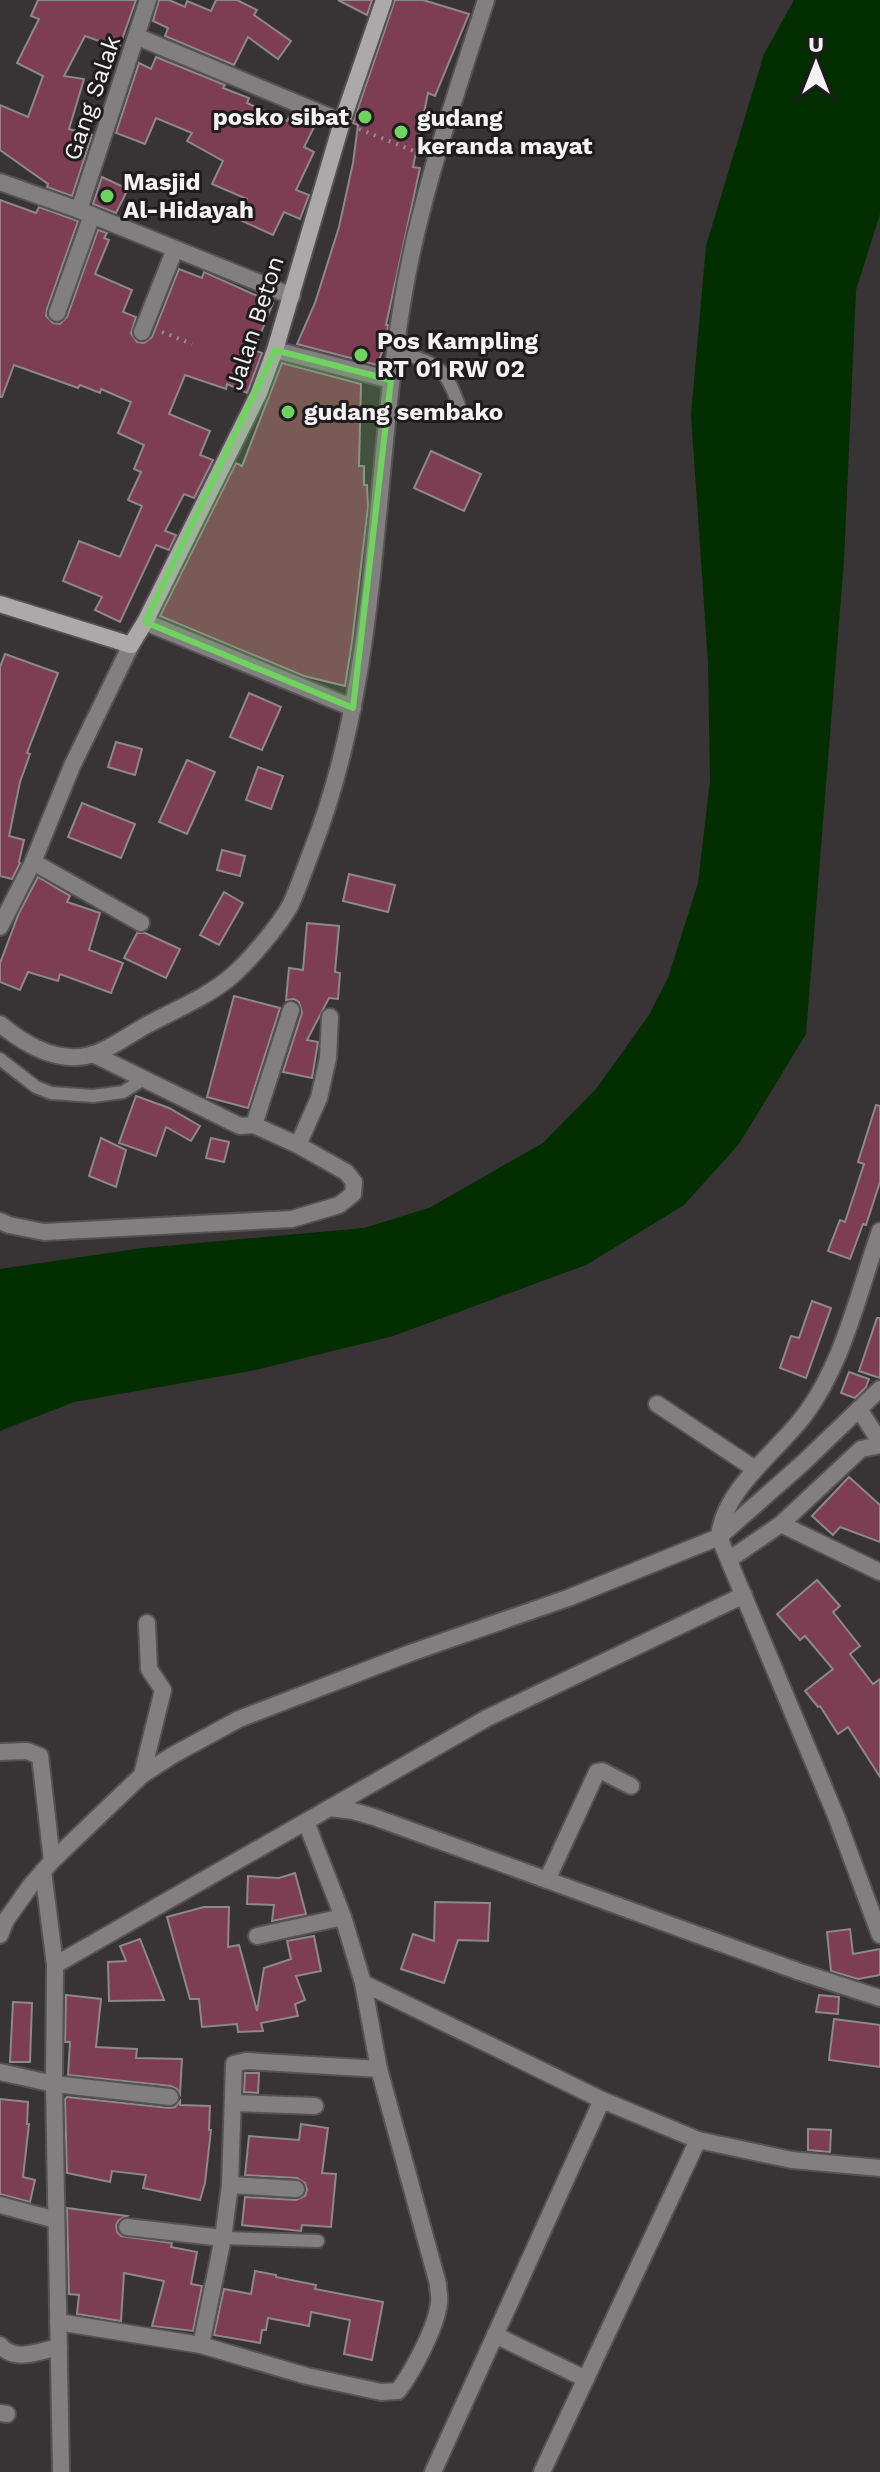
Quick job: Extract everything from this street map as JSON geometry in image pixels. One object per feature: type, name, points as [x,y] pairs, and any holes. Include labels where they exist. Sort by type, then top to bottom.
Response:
[{"type":"main road","name":"Jalan Beton","points":[[131,645],[259,393],[292,296],[342,122],[384,0]]},
{"type":"main road","points":[[0,604],[131,645]]},
{"type":"street","name":"Gang Salak","points":[[57,313],[148,0]]},
{"type":"street","points":[[0,1024],[24,1043],[43,1051],[67,1056],[93,1054],[206,993],[233,975],[282,919],[290,905],[321,827],[341,762],[353,708],[368,616],[391,380],[419,216],[486,0]]},
{"type":"street","points":[[138,37],[342,122]]},
{"type":"street","points":[[0,182],[292,296]]},
{"type":"street","points":[[143,328],[175,249]]},
{"type":"street","points":[[275,350],[391,380]]},
{"type":"street","points":[[145,622],[353,708]]},
{"type":"street","points":[[0,927],[33,862],[72,766],[131,645]]},
{"type":"street","points":[[33,862],[141,923]]},
{"type":"street","points":[[254,1125],[291,1010]]},
{"type":"street","points":[[298,1145],[319,1098],[328,1058],[330,1017]]},
{"type":"street","points":[[0,1221],[44,1232],[292,1219],[339,1205],[353,1194],[354,1182],[346,1172],[298,1145],[254,1125],[240,1126],[93,1054]]},
{"type":"street","points":[[880,1231],[833,1368],[799,1422],[755,1469],[721,1520],[719,1537],[836,1816],[880,1935]]},
{"type":"street","points":[[0,1935],[6,1920],[48,1866],[142,1775],[173,1755],[239,1719],[413,1652],[568,1598],[719,1537],[880,1389]]},
{"type":"street","points":[[657,1404],[755,1469]]},
{"type":"street","points":[[730,1559],[781,1524],[861,1449],[880,1444],[859,1409]]},
{"type":"street","points":[[781,1524],[880,1572]]},
{"type":"street","points":[[55,1965],[487,1718],[744,1595]]},
{"type":"street","points":[[142,1775],[163,1690],[149,1669],[147,1623]]},
{"type":"street","points":[[0,1752],[27,1751],[40,1756],[55,1965],[54,2084],[61,2472]]},
{"type":"street","points":[[547,1880],[597,1772],[602,1771],[631,1786]]},
{"type":"street","points":[[330,1808],[374,1817],[800,1972],[880,1998]]},
{"type":"street","points":[[58,2322],[201,2345],[307,2376],[381,2392],[398,2391],[402,2386],[434,2321],[439,2302],[438,2284],[379,2069],[363,1983],[343,1917],[306,1822]]},
{"type":"street","points":[[257,1936],[343,1917]]},
{"type":"street","points":[[363,1983],[602,2100],[698,2140],[792,2160],[880,2168]]},
{"type":"street","points":[[201,2345],[223,2238],[230,2185],[232,2067],[238,2062],[379,2069]]},
{"type":"street","points":[[0,2072],[54,2084],[170,2097]]},
{"type":"street","points":[[433,2472],[602,2100]]},
{"type":"street","points":[[233,2103],[315,2106]]},
{"type":"street","points":[[542,2472],[698,2140]]},
{"type":"street","points":[[230,2185],[296,2189]]},
{"type":"street","points":[[0,2205],[56,2220]]},
{"type":"street","points":[[127,2227],[223,2238]]},
{"type":"street","points":[[495,2335],[586,2379]]},
{"type":"street","points":[[0,2345],[11,2354],[20,2355],[59,2347]]},
{"type":"lane","points":[[395,351],[434,364],[444,372],[459,406]]},
{"type":"lane","points":[[0,1059],[36,1087],[51,1093],[93,1096],[123,1092],[144,1079]]},
{"type":"lane","points":[[223,2238],[318,2241]]},
{"type":"path","points":[[342,122],[435,160]]},
{"type":"path","points":[[143,328],[192,344]]},
{"type":"highlighted area","points":[[275,350],[391,380],[353,708],[145,622]]},
{"type":"shaded area","points":[[794,0],[880,0],[880,214],[856,290],[844,560],[806,1034],[739,1144],[684,1205],[586,1265],[393,1336],[256,1370],[74,1402],[0,1431],[0,1269],[143,1248],[364,1228],[429,1208],[543,1143],[596,1089],[649,1015],[668,978],[698,883],[710,781],[708,662],[691,415],[706,246],[764,54]]},
{"type":"building","points":[[38,0],[136,0],[119,48],[85,36],[64,76],[84,79],[69,129],[92,135],[72,196],[47,187],[48,184],[0,150],[0,105],[28,117],[43,76],[17,63],[39,19],[31,16]]},
{"type":"building","points":[[159,0],[169,0],[185,7],[187,1],[211,11],[216,0],[237,0],[257,10],[254,15],[291,41],[278,59],[248,37],[234,65],[165,36],[168,28],[153,21]]},
{"type":"building","points":[[338,0],[372,0],[367,15]]},
{"type":"building","points":[[395,0],[423,0],[469,14],[435,96],[428,93],[413,167],[420,168],[386,325],[386,342],[377,365],[297,344],[315,303],[339,227],[353,163],[358,125],[353,123]]},
{"type":"building","points":[[156,57],[225,85],[223,88],[249,98],[247,103],[287,121],[291,113],[316,123],[304,147],[314,152],[296,190],[309,195],[300,219],[284,212],[273,235],[238,219],[247,199],[212,184],[223,161],[187,141],[192,133],[156,118],[145,144],[116,133],[139,63],[151,69]]},
{"type":"building","name":"Masjid Al-Hidayah","points":[[102,177],[128,189],[116,213],[93,204]]},
{"type":"building","points":[[0,200],[36,213],[39,207],[78,221],[47,309],[46,316],[53,323],[60,324],[67,317],[98,230],[107,233],[104,238],[109,240],[95,274],[132,290],[123,312],[136,317],[131,333],[137,342],[144,343],[152,337],[179,269],[202,278],[204,272],[273,303],[254,350],[262,353],[247,393],[227,384],[226,389],[185,375],[169,414],[210,431],[200,455],[213,460],[194,498],[184,494],[165,531],[176,535],[169,550],[156,545],[120,622],[95,610],[102,597],[63,581],[79,541],[120,557],[142,506],[128,500],[141,472],[134,469],[144,445],[118,433],[131,402],[101,389],[100,393],[80,385],[78,388],[14,365],[0,397]]},
{"type":"building","points":[[282,363],[361,384],[359,466],[364,466],[368,507],[345,686],[304,676],[160,616],[236,463],[242,466]]},
{"type":"building","points":[[431,451],[481,474],[464,511],[414,488]]},
{"type":"building","points":[[5,654],[58,673],[27,753],[30,754],[20,782],[9,836],[24,840],[20,863],[12,879],[0,876],[0,667]]},
{"type":"building","points":[[249,693],[281,707],[262,750],[230,737]]},
{"type":"building","points":[[116,742],[142,749],[135,775],[108,767]]},
{"type":"building","points":[[187,760],[215,772],[187,834],[159,822]]},
{"type":"building","points":[[258,767],[283,776],[271,809],[246,800]]},
{"type":"building","points":[[82,803],[135,824],[121,858],[68,837]]},
{"type":"building","points":[[222,850],[245,856],[240,876],[217,870]]},
{"type":"building","points":[[349,874],[395,885],[388,912],[343,901]]},
{"type":"building","points":[[38,877],[70,896],[67,902],[100,913],[89,950],[123,963],[111,993],[60,974],[58,981],[28,972],[20,990],[0,982],[0,963],[19,913]]},
{"type":"building","points":[[224,892],[243,903],[219,945],[200,935]]},
{"type":"building","points":[[307,923],[339,926],[335,972],[340,973],[338,999],[329,998],[307,1040],[318,1042],[312,1078],[283,1072],[302,1013],[299,1002],[286,1000],[289,968],[303,970]]},
{"type":"building","points":[[137,933],[145,933],[180,949],[166,978],[124,958]]},
{"type":"building","points":[[234,996],[280,1008],[248,1108],[207,1097]]},
{"type":"building","points":[[136,1096],[169,1108],[200,1126],[191,1141],[166,1127],[156,1156],[119,1143]]},
{"type":"building","points":[[876,1105],[880,1106],[880,1182],[866,1225],[863,1224],[850,1259],[828,1251],[840,1220],[845,1222],[864,1164],[858,1162]]},
{"type":"building","points":[[101,1138],[126,1150],[116,1187],[89,1176]]},
{"type":"building","points":[[211,1138],[229,1142],[224,1162],[206,1158]]},
{"type":"building","points":[[812,1301],[831,1308],[806,1378],[780,1368],[791,1336],[799,1338]]},
{"type":"building","points":[[877,1318],[880,1318],[880,1378],[859,1371]]},
{"type":"building","points":[[849,1372],[869,1379],[855,1398],[841,1393]]},
{"type":"building","points":[[849,1477],[880,1505],[880,1542],[840,1527],[833,1535],[812,1516]]},
{"type":"building","points":[[817,1580],[840,1606],[833,1612],[860,1646],[850,1654],[873,1684],[880,1679],[880,1777],[848,1727],[838,1734],[820,1706],[805,1691],[833,1669],[805,1636],[800,1640],[777,1614]]},
{"type":"building","points":[[295,1873],[306,1914],[272,1921],[274,1905],[247,1904],[248,1876],[279,1878]]},
{"type":"building","points":[[435,1902],[490,1903],[488,1941],[458,1940],[444,1983],[401,1969],[413,1934],[434,1941]]},
{"type":"building","points":[[204,1907],[229,1907],[228,1947],[239,1945],[257,2011],[264,1968],[291,1959],[287,1941],[314,1936],[321,1971],[296,1976],[305,2000],[295,2004],[298,2016],[261,2023],[263,2031],[238,2032],[237,2024],[202,2027],[199,1999],[190,1999],[167,1917]]},
{"type":"building","points":[[850,1929],[853,1954],[880,1949],[880,1975],[858,1979],[831,1971],[827,1932]]},
{"type":"building","points":[[140,1939],[164,2000],[109,2001],[108,1962],[126,1961],[120,1946]]},
{"type":"building","points":[[66,1995],[101,1999],[96,2047],[137,2049],[136,2058],[182,2059],[180,2094],[171,2086],[68,2075],[70,2042],[65,2042]]},
{"type":"building","points":[[819,1995],[839,1997],[838,2014],[816,2012]]},
{"type":"building","points":[[13,2002],[32,2003],[30,2062],[10,2062]]},
{"type":"building","points":[[834,2019],[880,2025],[880,2067],[829,2060]]},
{"type":"building","points":[[245,2073],[259,2073],[258,2093],[244,2092]]},
{"type":"building","points":[[67,2097],[169,2108],[180,2101],[180,2105],[210,2106],[211,2130],[200,2200],[143,2188],[146,2175],[112,2171],[110,2182],[67,2173]]},
{"type":"building","points":[[0,2099],[28,2102],[29,2124],[23,2177],[35,2180],[30,2202],[0,2194]]},
{"type":"building","points":[[301,2124],[328,2128],[322,2173],[336,2174],[331,2227],[302,2225],[301,2231],[242,2225],[245,2197],[296,2200],[305,2196],[305,2183],[297,2178],[245,2175],[249,2136],[299,2140]]},
{"type":"building","points":[[808,2129],[831,2130],[830,2152],[808,2150]]},
{"type":"building","points":[[67,2208],[127,2216],[116,2225],[121,2236],[172,2243],[171,2247],[197,2252],[191,2284],[202,2286],[193,2331],[152,2326],[164,2281],[124,2273],[121,2321],[77,2314],[79,2295],[69,2294]]},
{"type":"building","points":[[255,2271],[316,2285],[315,2289],[383,2302],[372,2360],[344,2354],[350,2320],[311,2312],[309,2326],[268,2318],[260,2343],[214,2335],[224,2289],[251,2294]]},
{"type":"place","name":"posko sibat","points":[[365,117]]},
{"type":"place","name":"gudang keranda mayat","points":[[401,132]]},
{"type":"place","name":"Masjid Al-Hidayah","points":[[107,196]]},
{"type":"place","name":"Pos Kampling RT 01 RW 02","points":[[361,355]]},
{"type":"place","name":"gudang sembako","points":[[288,412]]}]
